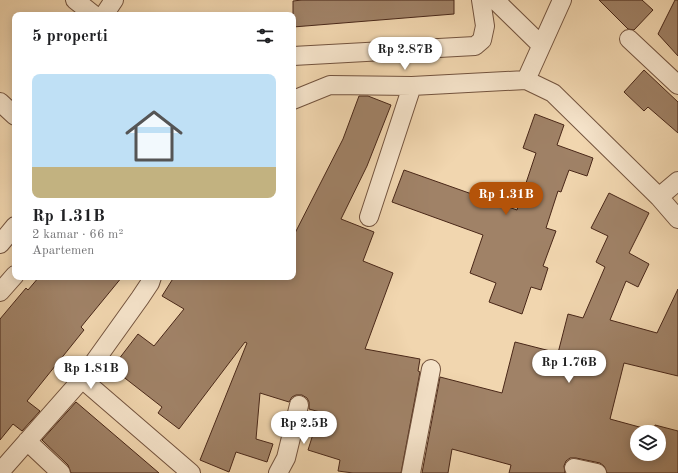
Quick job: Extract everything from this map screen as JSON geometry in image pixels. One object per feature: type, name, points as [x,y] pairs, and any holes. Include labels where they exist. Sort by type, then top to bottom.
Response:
[{"type":"street","points":[[75,0],[90,12]]},
{"type":"street","points":[[106,12],[114,0]]},
{"type":"street","points":[[296,56],[475,46],[482,40],[484,26],[481,0]]},
{"type":"street","points":[[495,0],[541,45]]},
{"type":"street","points":[[526,80],[562,0]]},
{"type":"street","points":[[629,40],[678,85]]},
{"type":"street","points":[[296,99],[330,85],[412,86],[526,80],[553,93],[659,197],[678,219]]},
{"type":"street","points":[[369,217],[412,86]]},
{"type":"street","points":[[0,102],[12,113]]},
{"type":"street","points":[[659,197],[678,182]]},
{"type":"street","points":[[0,244],[12,230]]},
{"type":"street","points":[[0,292],[12,278]]},
{"type":"street","points":[[0,472],[82,379],[140,298],[151,280]]},
{"type":"street","points":[[411,473],[431,369]]},
{"type":"street","points":[[82,379],[191,473]]},
{"type":"street","points":[[278,473],[286,458],[299,405]]},
{"type":"street","points":[[27,441],[61,473]]},
{"type":"street","points":[[574,468],[597,473]]},
{"type":"building","points":[[454,0],[454,14],[296,27],[296,12],[293,12],[293,1]]},
{"type":"building","points":[[599,0],[642,0],[653,10],[634,30],[628,29]]},
{"type":"building","points":[[675,0],[678,0],[678,56],[658,34]]},
{"type":"building","points":[[644,70],[678,102],[678,133],[648,107],[644,111],[624,92]]},
{"type":"building","points":[[359,96],[368,96],[391,105],[367,166],[341,219],[374,232],[363,261],[393,273],[365,349],[420,359],[418,371],[420,372],[401,473],[353,473],[338,471],[340,460],[308,450],[320,412],[309,409],[309,402],[307,398],[302,395],[296,395],[292,397],[289,402],[260,393],[256,439],[273,444],[267,462],[236,452],[229,472],[200,460],[247,343],[245,342],[179,429],[158,413],[162,407],[112,368],[138,334],[154,346],[184,309],[162,296],[172,280],[296,280],[296,231],[343,139]]},
{"type":"building","points":[[535,114],[564,125],[557,145],[593,158],[587,176],[569,170],[561,192],[558,191],[546,228],[556,231],[543,266],[548,268],[541,290],[531,287],[522,314],[489,302],[496,283],[470,273],[483,235],[392,202],[404,170],[517,210],[536,153],[523,148]]},
{"type":"building","points":[[609,193],[649,213],[629,253],[649,264],[638,287],[626,281],[610,320],[657,333],[678,289],[678,376],[624,363],[610,419],[632,425],[630,425],[630,461],[666,461],[666,428],[678,431],[678,473],[607,473],[604,466],[600,463],[570,458],[566,461],[564,466],[565,473],[509,473],[511,465],[452,449],[448,473],[422,473],[440,377],[502,393],[515,342],[558,353],[568,314],[583,318],[605,267],[596,262],[608,236],[591,228]]},
{"type":"building","points":[[36,280],[120,280],[81,327],[84,330],[27,401],[40,411],[22,431],[13,424],[0,440],[0,319],[26,288],[28,290]]},
{"type":"building","points":[[76,402],[159,473],[71,473],[68,465],[42,440]]}]
